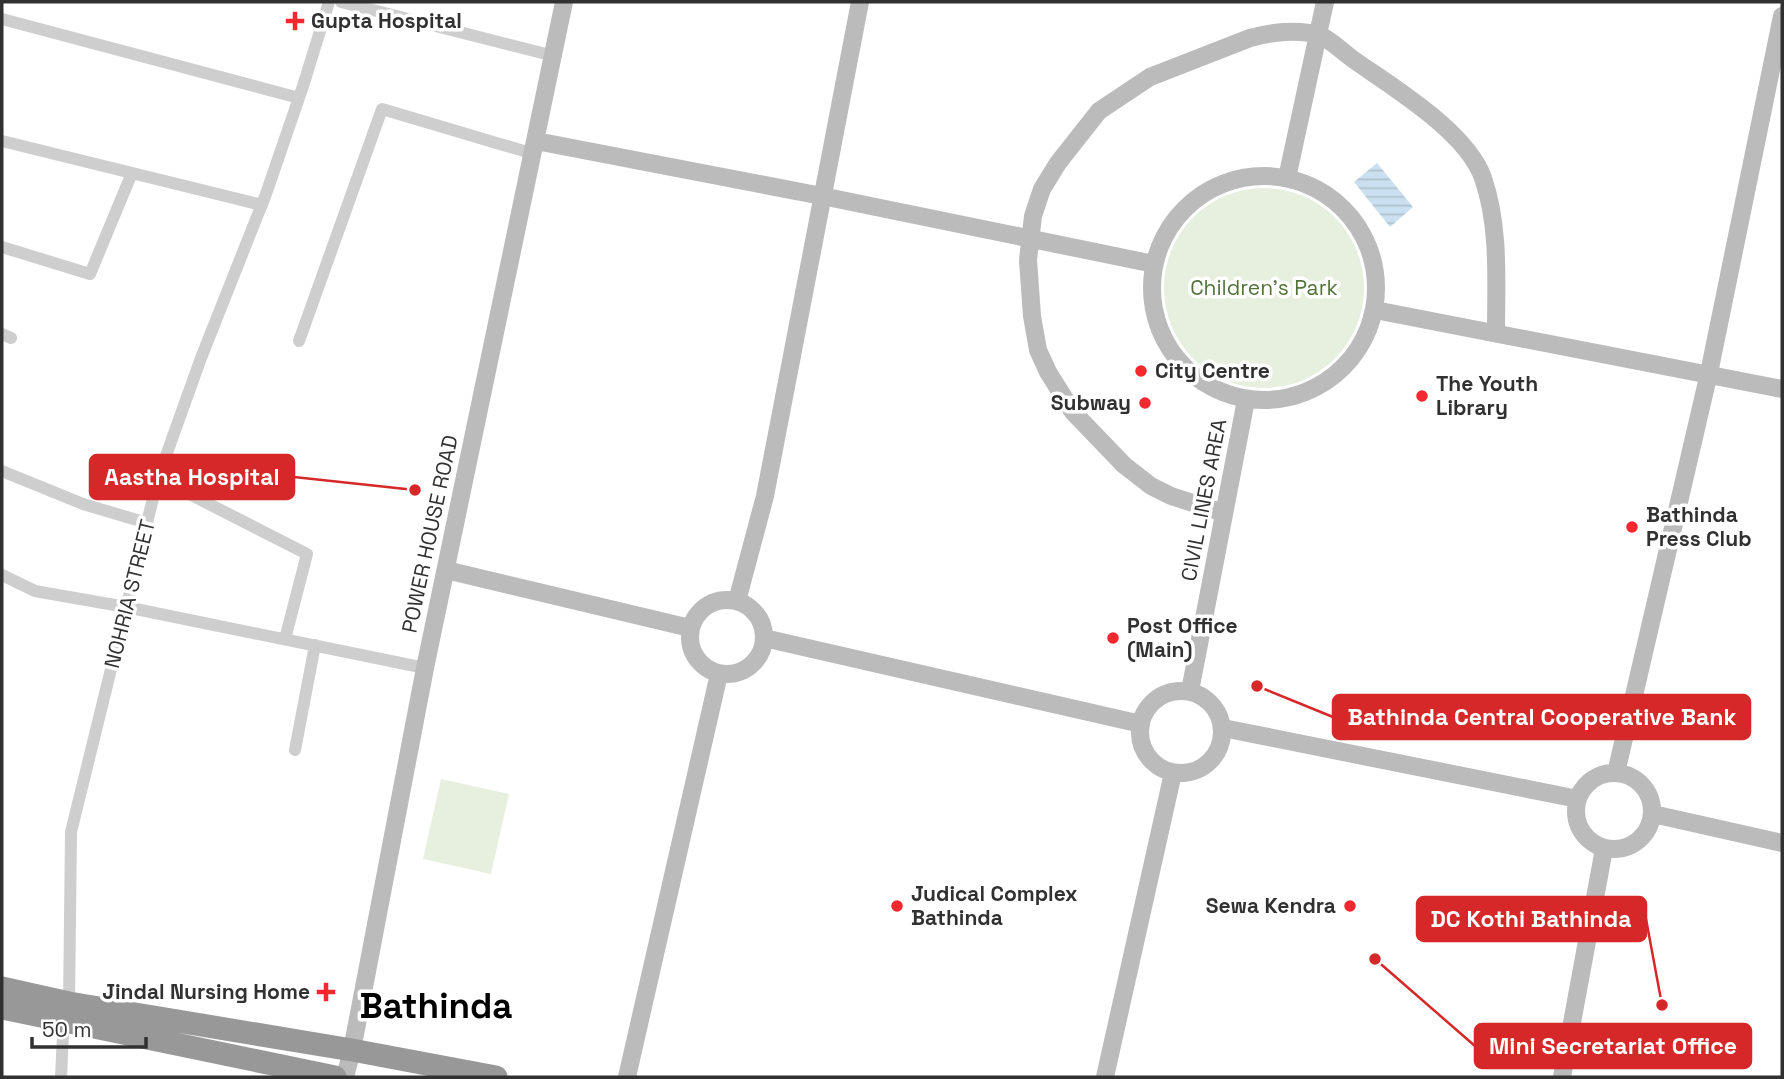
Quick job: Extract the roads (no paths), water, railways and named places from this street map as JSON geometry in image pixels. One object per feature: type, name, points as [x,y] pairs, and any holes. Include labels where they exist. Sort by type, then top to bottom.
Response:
[{"type":"highway","points":[[2,988],[64,1012],[279,1072],[335,1077]]},
{"type":"highway","points":[[2,1008],[64,1012],[352,1050],[496,1077]]},
{"type":"street","name":"NOHRIA STREET","points":[[61,1077],[71,832],[158,478],[201,358],[262,205],[329,2]]},
{"type":"street","points":[[341,2],[359,4],[554,56]]},
{"type":"street","name":"POWER HOUSE ROAD","points":[[345,1077],[425,668],[564,2]]},
{"type":"street","points":[[737,601],[765,496],[860,2]]},
{"type":"street","points":[[1287,178],[1325,2]]},
{"type":"street","points":[[1616,772],[1709,373],[1782,16]]},
{"type":"street","points":[[2,19],[299,98]]},
{"type":"street","points":[[1224,513],[1159,491],[1124,465],[1073,412],[1048,372],[1034,335],[1028,260],[1033,216],[1042,189],[1058,163],[1099,111],[1114,100],[1150,77],[1250,38],[1264,34],[1288,33],[1318,35],[1327,39],[1437,121],[1475,160],[1486,189],[1494,230],[1496,333]]},
{"type":"street","points":[[299,341],[382,109],[535,148],[822,196],[1154,264]]},
{"type":"street","points":[[2,141],[262,205]]},
{"type":"street","points":[[2,247],[90,274],[132,173]]},
{"type":"street","points":[[1252,176],[1287,178],[1320,190],[1347,212],[1367,241],[1376,274],[1375,310],[1363,342],[1342,370],[1314,390],[1281,400],[1246,400],[1211,388],[1182,366],[1162,336],[1155,312],[1152,300],[1154,264],[1167,231],[1189,204],[1219,185],[1252,176]]},
{"type":"street","points":[[1375,310],[1782,389]]},
{"type":"street","name":"CIVIL LINES AREA","points":[[1190,691],[1246,400]]},
{"type":"street","points":[[2,471],[83,504],[147,523]]},
{"type":"street","points":[[158,478],[307,554],[285,639]]},
{"type":"street","points":[[446,570],[690,628]]},
{"type":"street","points":[[2,575],[35,591],[425,668]]},
{"type":"street","points":[[720,600],[737,601],[754,611],[762,625],[763,647],[754,663],[735,674],[719,674],[700,663],[691,647],[690,628],[701,609],[720,600]]},
{"type":"street","points":[[764,638],[1141,724]]},
{"type":"street","points":[[295,750],[315,645]]},
{"type":"street","points":[[627,1077],[719,674]]},
{"type":"street","points":[[1190,691],[1212,704],[1220,716],[1222,741],[1209,763],[1186,774],[1173,773],[1150,761],[1140,737],[1141,724],[1145,711],[1164,694],[1190,691]]},
{"type":"street","points":[[1223,728],[1577,799]]},
{"type":"street","points":[[1616,772],[1628,775],[1639,781],[1647,790],[1653,814],[1650,825],[1637,843],[1627,848],[1604,849],[1593,844],[1578,824],[1577,799],[1592,779],[1616,772]]},
{"type":"street","points":[[1105,1077],[1173,773]]},
{"type":"street","points":[[1653,814],[1782,843]]},
{"type":"street","points":[[1562,1077],[1604,849]]},
{"type":"water","points":[[1377,163],[1413,207],[1390,227],[1354,182]]},
{"type":"place","name":"Gupta Hospital","points":[[295,21]]},
{"type":"place","name":"City Centre","points":[[1141,371]]},
{"type":"place","name":"The Youth Library","points":[[1422,396]]},
{"type":"place","name":"Subway","points":[[1145,403]]},
{"type":"place","name":"Aastha Hospital","points":[[415,490]]},
{"type":"place","name":"Bathinda Press Club","points":[[1632,527]]},
{"type":"place","name":"Post Office (Main)","points":[[1113,638]]},
{"type":"place","name":"Bathinda Central Cooperative Bank","points":[[1257,686]]},
{"type":"place","name":"Judical Complex Bathinda","points":[[897,906]]},
{"type":"place","name":"Sewa Kendra","points":[[1350,906]]},
{"type":"place","name":"Mini Secretariat Office","points":[[1375,959]]},
{"type":"place","name":"Jindal Nursing Home","points":[[326,992]]},
{"type":"place","name":"DC Kothi Bathinda","points":[[1662,1005]]},
{"type":"district","name":"Bathinda","points":[[436,1006]]},
{"type":"park label","name":"Children's Park","points":[[1264,288]]}]
